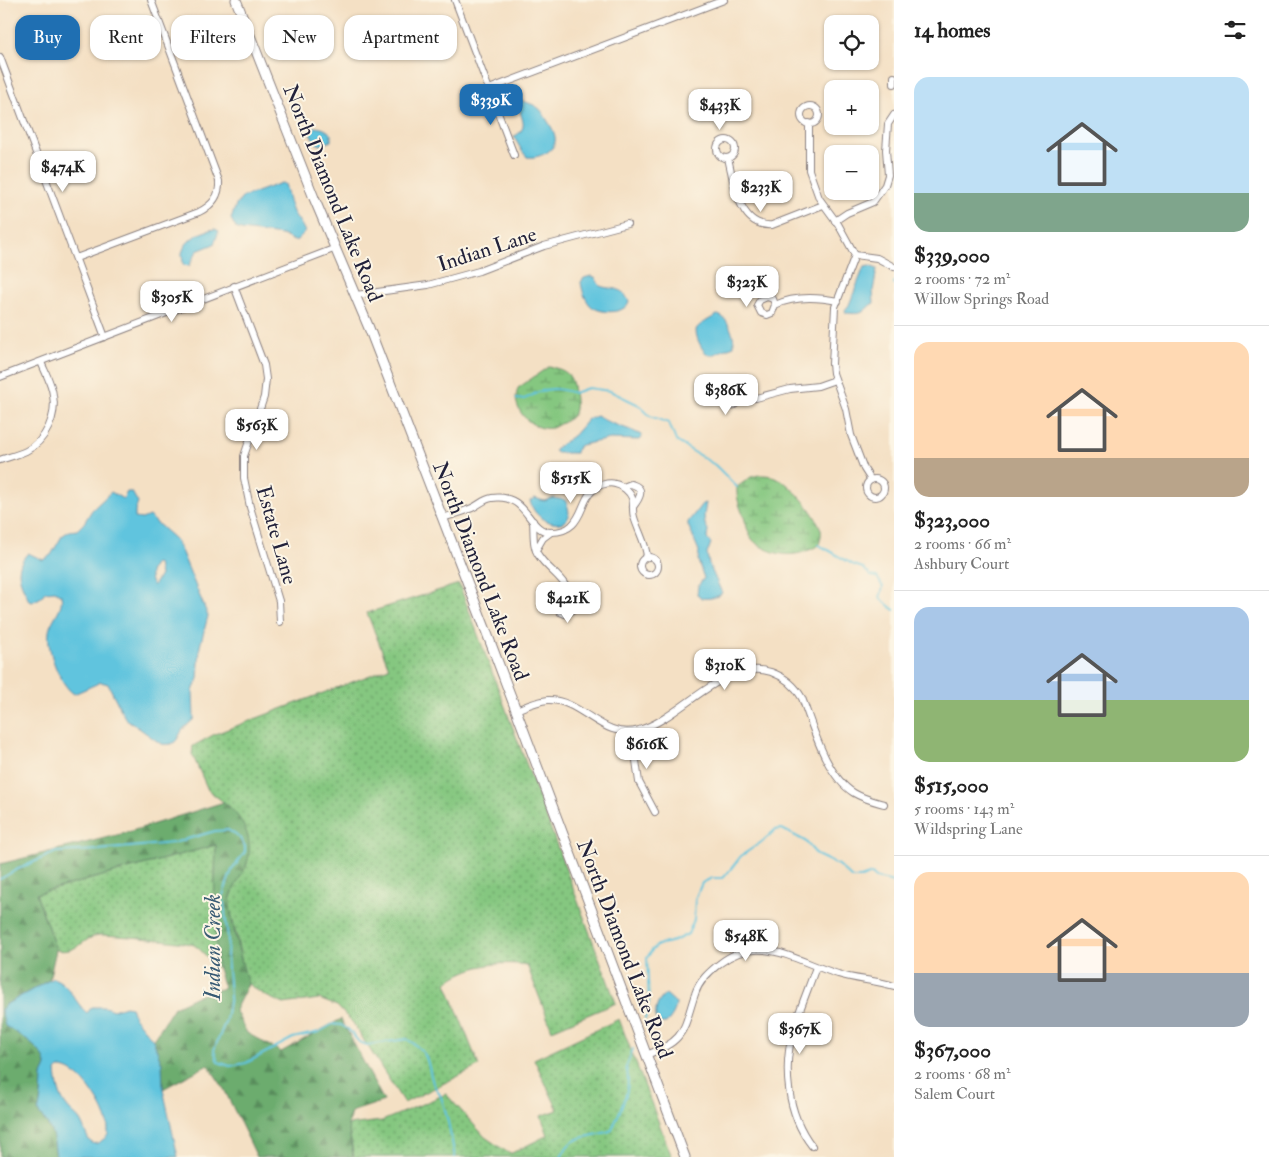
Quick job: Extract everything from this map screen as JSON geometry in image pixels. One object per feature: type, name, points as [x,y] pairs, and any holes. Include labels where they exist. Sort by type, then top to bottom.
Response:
[{"type":"street","points":[[76,258],[200,212],[213,203],[217,194],[219,181],[151,0]]},
{"type":"street","name":"North Diamond Lake Road","points":[[236,0],[314,198],[356,295],[443,518],[685,1157]]},
{"type":"street","points":[[455,0],[514,155]]},
{"type":"street","points":[[489,89],[724,0]]},
{"type":"street","points":[[0,57],[105,337]]},
{"type":"street","points":[[894,77],[894,84]]},
{"type":"street","points":[[836,221],[847,213],[873,202],[885,185],[888,175],[886,150],[888,124],[894,115]]},
{"type":"street","points":[[809,123],[809,170],[823,205],[836,221],[855,255],[835,307],[832,364],[835,380],[846,409],[851,435],[864,469],[872,480]]},
{"type":"street","points":[[728,158],[734,185],[744,211],[753,221],[764,226],[772,225],[823,205]]},
{"type":"street","name":"Indian Lane","points":[[356,295],[428,285],[479,271],[544,246],[627,224]]},
{"type":"street","points":[[0,377],[336,248]]},
{"type":"street","points":[[855,255],[867,256],[892,266]]},
{"type":"street","name":"Estate Lane","points":[[234,286],[264,365],[266,379],[262,404],[244,456],[244,478],[250,507],[279,601],[280,622]]},
{"type":"street","points":[[775,305],[783,301],[806,298],[823,298],[838,301]]},
{"type":"street","points":[[0,460],[27,451],[41,439],[49,426],[53,410],[53,395],[41,362]]},
{"type":"street","points":[[739,398],[756,398],[790,388],[818,386],[835,380]]},
{"type":"street","points":[[443,518],[473,508],[488,498],[495,497],[512,500],[521,505],[532,521],[545,531],[564,530],[575,521],[592,489],[608,483],[616,484],[623,487],[632,499],[633,516],[646,550],[647,558]]},
{"type":"street","points":[[623,487],[631,484],[638,486],[640,490],[639,499],[633,506]]},
{"type":"street","points":[[532,521],[538,556],[565,585],[564,596]]},
{"type":"street","points":[[536,550],[543,538],[551,532]]},
{"type":"street","points":[[516,710],[541,701],[561,702],[570,705],[599,724],[618,731],[632,732],[656,723],[723,679],[739,672],[763,670],[784,678],[798,691],[822,752],[839,778],[852,792],[868,800],[884,804]]},
{"type":"street","points":[[632,732],[639,782],[655,812]]},
{"type":"street","points":[[646,1055],[666,1048],[680,1036],[696,990],[704,977],[723,960],[734,954],[759,949],[773,950],[848,977],[894,986]]},
{"type":"street","points":[[812,1146],[802,1133],[795,1118],[789,1086],[788,1065],[793,1029],[816,967]]},
{"type":"green space","points":[[548,367],[557,368],[568,374],[572,381],[575,399],[572,416],[553,428],[539,427],[528,421],[520,411],[516,398],[518,388]]},
{"type":"green space","points":[[759,475],[771,476],[781,480],[802,499],[814,515],[821,530],[819,545],[805,552],[785,554],[771,551],[753,540],[740,506],[737,487],[751,477]]},
{"type":"green space","points":[[459,584],[616,1003],[552,1030],[527,965],[495,964],[464,972],[446,983],[479,1066],[404,1103],[353,1023],[337,1006],[319,999],[283,1004],[264,995],[248,984],[229,903],[237,881],[247,864],[231,808],[208,790],[192,754],[193,746],[215,734],[389,668],[367,613]]},
{"type":"green space","points":[[224,802],[241,822],[248,837],[249,845],[247,863],[230,901],[234,928],[248,984],[235,1010],[247,1033],[281,1052],[341,1019],[384,1101],[351,1112],[348,1125],[352,1157],[257,1157],[223,1087],[208,1065],[163,1089],[162,1064],[153,1040],[174,1007],[197,996],[224,988],[218,969],[214,909],[216,845],[36,894],[56,950],[49,980],[5,1005],[6,1026],[37,1049],[45,1060],[46,1066],[42,1076],[38,1112],[47,1123],[51,1133],[56,1157],[0,1157],[0,864],[125,833]]},
{"type":"green space","points":[[216,845],[214,909],[218,969],[194,945],[163,940],[98,935],[69,950],[56,950],[36,894]]},
{"type":"green space","points":[[619,1019],[672,1157],[354,1157],[348,1125],[382,1121],[446,1094],[485,1137],[510,1154],[548,1135],[541,1116],[558,1110],[534,1059]]},
{"type":"water","points":[[523,101],[534,105],[543,113],[554,133],[554,146],[546,153],[527,157],[514,137],[522,129],[523,125],[519,102]]},
{"type":"water","points":[[311,127],[327,130],[331,134],[331,141],[321,145],[316,143],[308,131]]},
{"type":"water","points":[[281,183],[285,184],[292,209],[305,232],[297,240],[294,241],[282,235],[236,228],[231,219],[236,205],[243,197]]},
{"type":"water","points":[[215,229],[219,231],[214,244],[197,251],[189,266],[183,265],[182,253],[187,243],[205,231]]},
{"type":"water","points":[[870,266],[877,269],[873,291],[874,303],[860,313],[846,313],[845,310],[849,305],[864,267]]},
{"type":"water","points":[[595,277],[600,286],[622,292],[629,301],[627,306],[611,312],[599,310],[590,305],[584,294],[581,282],[584,278]]},
{"type":"water","points":[[717,315],[724,318],[730,327],[734,346],[709,355],[702,348],[696,330]]},
{"type":"water","points":[[597,416],[636,432],[642,438],[640,440],[610,439],[581,445],[577,448],[576,453],[557,453],[554,451],[574,435],[588,419]]},
{"type":"water","points":[[111,492],[123,499],[127,492],[132,492],[138,503],[135,518],[142,519],[149,516],[175,539],[208,616],[200,646],[198,679],[193,691],[194,719],[171,744],[161,744],[125,718],[108,684],[101,682],[74,694],[68,689],[54,664],[49,644],[50,627],[60,607],[61,595],[55,591],[45,592],[40,598],[32,602],[29,601],[21,582],[20,565],[28,553],[43,560],[51,555],[62,536],[69,531],[77,530],[92,510]],"holes":[[[155,563],[158,564],[160,575],[153,586],[150,572]]]},
{"type":"water","points":[[535,498],[544,501],[553,498],[565,500],[569,510],[568,518],[563,522],[556,523],[541,518],[534,511],[530,501]]},
{"type":"water","points":[[706,503],[705,524],[708,530],[707,539],[711,543],[707,554],[709,564],[722,593],[715,597],[700,598],[697,594],[698,586],[704,578],[698,561],[699,551],[688,522],[702,504]]},
{"type":"water","points":[[53,978],[68,989],[87,1013],[92,1007],[105,1007],[113,1010],[125,1006],[131,1007],[134,1017],[153,1040],[162,1064],[163,1089],[178,1157],[56,1157],[54,1143],[47,1123],[38,1112],[42,1076],[46,1066],[45,1060],[42,1054],[30,1043],[5,1026],[1,1010],[5,1005]],"holes":[[[59,1068],[66,1069],[87,1085],[102,1108],[108,1125],[108,1135],[101,1141],[92,1143],[89,1140],[79,1119],[65,1104],[58,1085],[56,1071]]]},
{"type":"water","points":[[666,994],[676,1003],[675,1009],[666,1023],[657,1023],[657,1007],[660,1000]]},
{"type":"waterway","points":[[516,399],[525,399],[543,390],[552,389],[574,393],[588,388],[610,391],[639,405],[650,416],[669,423],[676,441],[715,465],[737,487]]},
{"type":"waterway","points":[[819,545],[854,565],[863,568],[871,576],[877,577],[883,587],[880,598],[894,610]]},
{"type":"waterway","name":"Indian Creek","points":[[645,1019],[649,1001],[647,958],[652,950],[658,945],[674,941],[688,934],[694,920],[695,899],[702,883],[712,878],[722,878],[741,856],[775,830],[782,829],[805,841],[817,855],[838,865],[852,878],[861,878],[872,874],[876,878],[894,882]]},
{"type":"waterway","name":"Indian Creek","points":[[0,879],[56,852],[173,843],[215,831],[228,830],[239,837],[245,846],[245,852],[232,870],[223,895],[228,938],[227,956],[230,996],[226,1020],[214,1050],[218,1062],[230,1066],[246,1063],[293,1038],[319,1032],[333,1024],[341,1025],[348,1029],[359,1042],[367,1045],[407,1039],[426,1058],[433,1083],[441,1097],[446,1112],[455,1157]]},
{"type":"waterway","name":"Indian Creek","points":[[561,1157],[567,1147],[574,1141],[612,1130],[627,1091],[628,1075],[626,1067],[633,1049]]}]
